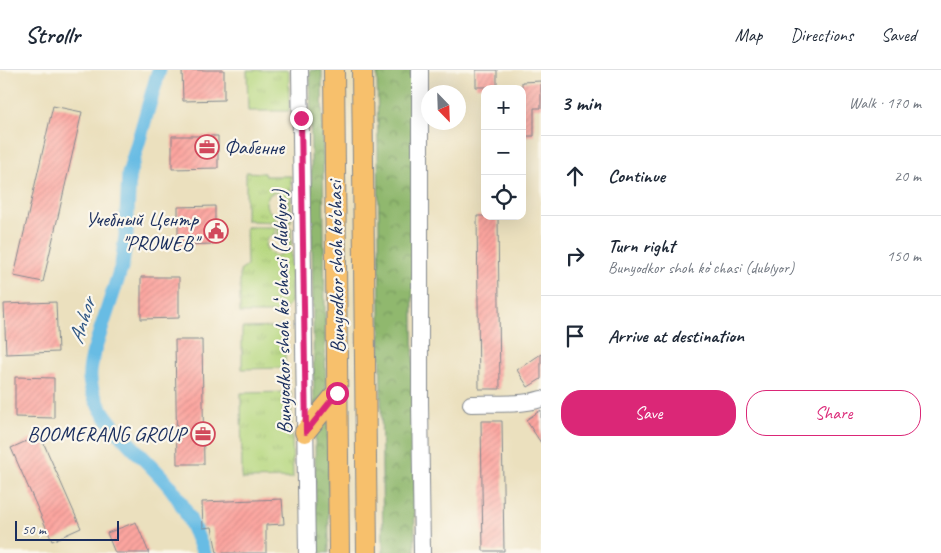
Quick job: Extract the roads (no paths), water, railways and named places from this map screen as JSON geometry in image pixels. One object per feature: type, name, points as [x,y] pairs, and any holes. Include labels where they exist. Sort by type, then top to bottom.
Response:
[{"type":"main road","name":"Bunyodkor shoh ko'chasi","points":[[334,70],[339,553]]},
{"type":"main road","name":"Bunyodkor shoh ko'chasi","points":[[362,70],[367,553]]},
{"type":"main road","points":[[306,432],[337,393]]},
{"type":"street","name":"Bunyodkor shoh koʻchasi (dublyor)","points":[[300,70],[307,553]]},
{"type":"street","points":[[420,70],[422,553]]},
{"type":"street","points":[[471,404],[519,403],[541,399]]},
{"type":"waterway","name":"Anhor","points":[[159,70],[129,174],[126,235],[122,265],[94,351],[90,378],[93,393],[100,408],[110,422],[161,476],[176,495],[204,553]]},
{"type":"place","name":"Фабенне","points":[[207,147]]},
{"type":"place","name":"Учебный Центр \"PROWEB\"","points":[[216,231]]},
{"type":"place","name":"BOOMERANG GROUP","points":[[203,434]]}]
